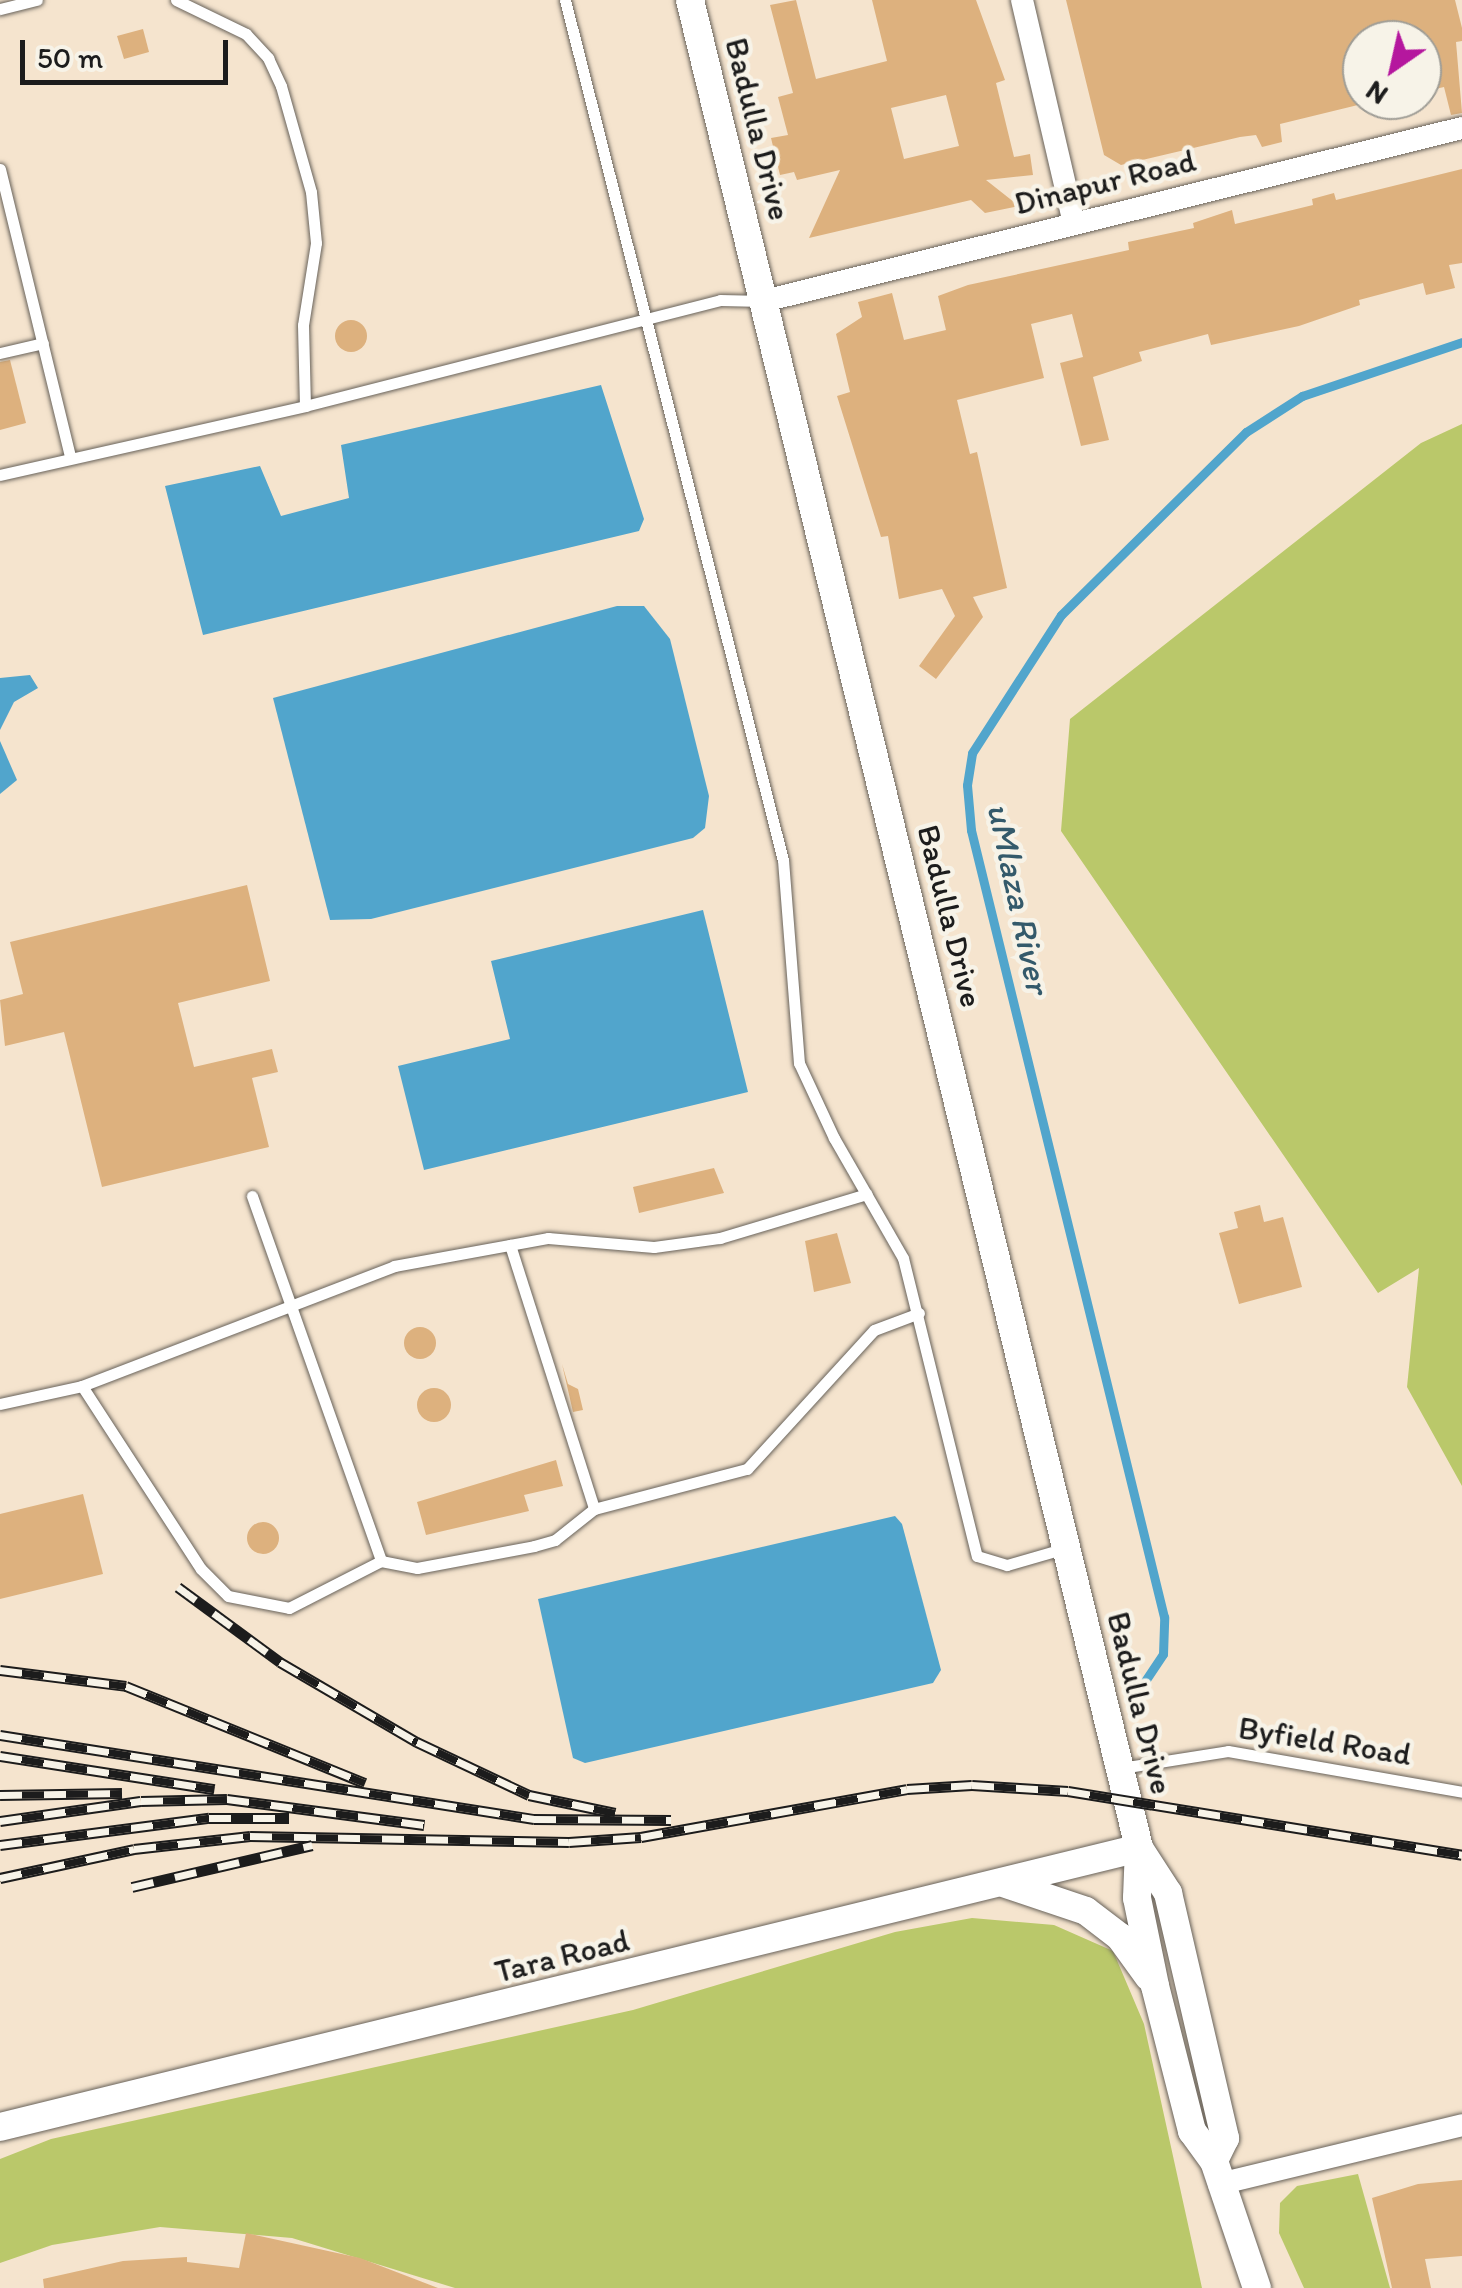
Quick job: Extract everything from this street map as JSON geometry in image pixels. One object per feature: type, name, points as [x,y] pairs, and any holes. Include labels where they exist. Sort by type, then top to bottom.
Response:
[{"type":"street","name":"Badulla Drive","points":[[690,0],[1139,1848]]},
{"type":"street","points":[[1022,0],[1074,224]]},
{"type":"street","name":"Dinapur Road","points":[[764,300],[1462,128]]},
{"type":"street","points":[[1139,1848],[1137,1898],[1192,2132],[1216,2173],[1252,2284]]},
{"type":"street","points":[[1139,1848],[1168,1893],[1224,2138],[1216,2173]]},
{"type":"street","name":"Tara Road","points":[[0,2128],[1006,1884],[1139,1848]]},
{"type":"street","points":[[1006,1884],[1086,1911],[1110,1927],[1155,1986]]},
{"type":"street","points":[[1216,2173],[1462,2125]]},
{"type":"lane","points":[[0,9],[37,0]]},
{"type":"lane","points":[[176,0],[246,34],[268,58],[281,86],[311,192],[316,243],[303,325],[305,406]]},
{"type":"lane","points":[[566,0],[784,860],[799,1063],[903,1258],[977,1556],[1007,1565],[1066,1548]]},
{"type":"lane","points":[[0,169],[70,457]]},
{"type":"lane","points":[[0,475],[305,406],[720,300],[764,300]]},
{"type":"lane","points":[[0,352],[42,343]]},
{"type":"lane","points":[[0,1404],[82,1386],[394,1266],[548,1238],[654,1247],[720,1238],[867,1194]]},
{"type":"lane","points":[[252,1196],[287,1307],[381,1561]]},
{"type":"lane","points":[[510,1244],[594,1510]]},
{"type":"lane","points":[[82,1386],[201,1568],[228,1596],[290,1608],[381,1561],[448,1566],[534,1546],[556,1540],[594,1510],[747,1469],[874,1330],[919,1313]]},
{"type":"lane","name":"Byfield Road","points":[[1119,1768],[1228,1751],[1462,1792]]},
{"type":"green space","points":[[1462,424],[1462,1486],[1407,1387],[1419,1268],[1378,1293],[1061,831],[1070,719],[1421,443]]},
{"type":"green space","points":[[972,1918],[1054,1925],[1113,1951],[1144,2024],[1202,2288],[455,2288],[292,2238],[160,2227],[52,2245],[0,2263],[0,2159],[51,2139],[633,2010],[895,1932]]},
{"type":"green space","points":[[1358,2174],[1390,2288],[1304,2288],[1279,2233],[1280,2203],[1297,2186]]},
{"type":"water","points":[[601,385],[644,519],[639,531],[203,635],[165,486],[260,466],[281,516],[349,498],[341,445]]},
{"type":"water","points":[[617,606],[644,606],[670,639],[709,796],[705,828],[693,838],[371,919],[330,920],[273,698]]},
{"type":"water","points":[[30,675],[38,688],[14,702],[0,730],[0,678]]},
{"type":"water","points":[[0,741],[17,780],[0,794]]},
{"type":"water","points":[[703,910],[748,1092],[424,1170],[398,1066],[510,1039],[491,961]]},
{"type":"water","points":[[895,1516],[902,1524],[941,1670],[933,1683],[585,1763],[573,1758],[538,1599]]},
{"type":"building","points":[[796,0],[816,79],[887,61],[872,0],[976,0],[1005,80],[996,83],[1014,157],[1030,154],[1033,175],[986,180],[1019,206],[985,213],[971,200],[809,238],[840,170],[797,180],[794,172],[780,175],[771,138],[788,135],[778,97],[793,93],[770,5]],"holes":[[[946,95],[959,146],[904,159],[891,108]]]},
{"type":"building","points":[[1066,0],[1455,0],[1462,28],[1462,41],[1456,42],[1462,113],[1451,115],[1442,87],[1442,20],[1342,20],[1342,109],[1280,124],[1282,142],[1262,147],[1256,135],[1121,165],[1104,155]]},
{"type":"building","points":[[143,29],[149,52],[124,59],[117,36]]},
{"type":"building","points":[[1462,169],[1462,263],[1449,265],[1455,288],[1426,295],[1423,283],[1359,300],[1360,305],[1299,326],[1211,345],[1208,334],[1139,352],[1142,361],[1093,377],[1109,440],[1081,446],[1060,363],[1083,357],[1072,314],[1031,324],[1044,378],[957,400],[970,454],[977,452],[1007,588],[973,597],[983,617],[936,679],[919,666],[955,616],[942,589],[899,599],[888,536],[881,537],[837,396],[850,392],[836,334],[862,317],[858,302],[892,293],[904,340],[946,330],[938,296],[968,285],[1129,250],[1128,242],[1194,228],[1193,223],[1232,210],[1235,224],[1313,205],[1312,199],[1334,193],[1336,200]]},
{"type":"building","points":[[351,320],[362,325],[367,336],[362,347],[351,352],[340,347],[335,336],[340,325]]},
{"type":"building","points":[[10,360],[26,423],[0,430],[0,362]]},
{"type":"building","points":[[247,885],[270,981],[178,1003],[194,1067],[272,1049],[278,1072],[252,1078],[269,1147],[102,1187],[64,1032],[5,1046],[0,1000],[23,994],[10,942]]},
{"type":"building","points":[[714,1168],[724,1193],[639,1213],[633,1187]]},
{"type":"building","points":[[1260,1205],[1264,1222],[1283,1217],[1302,1287],[1239,1304],[1219,1233],[1238,1228],[1234,1212]]},
{"type":"building","points":[[837,1233],[851,1283],[814,1292],[805,1241]]},
{"type":"building","points":[[420,1327],[432,1331],[436,1343],[432,1355],[420,1359],[408,1355],[404,1343],[408,1331]]},
{"type":"building","points":[[562,1364],[568,1384],[578,1389],[583,1410],[573,1412]]},
{"type":"building","points":[[434,1388],[446,1393],[451,1405],[446,1417],[434,1422],[422,1417],[417,1405],[422,1393]]},
{"type":"building","points":[[556,1460],[563,1486],[524,1495],[529,1511],[426,1535],[417,1502]]},
{"type":"building","points":[[83,1494],[103,1574],[0,1599],[0,1514]]},
{"type":"building","points":[[263,1522],[274,1527],[279,1538],[274,1549],[263,1554],[252,1549],[247,1538],[252,1527]]},
{"type":"building","points":[[1462,2180],[1462,2256],[1425,2259],[1431,2288],[1392,2288],[1372,2198],[1418,2184]]},
{"type":"building","points":[[246,2233],[360,2258],[438,2288],[44,2288],[43,2279],[123,2261],[187,2257],[187,2262],[239,2268]]},
{"type":"waterway","name":"uMlaza River","points":[[1139,1690],[1163,1654],[1164,1617],[971,830],[967,785],[972,753],[1061,615],[1246,432],[1302,396],[1462,342]]},
{"type":"railway","points":[[178,1587],[280,1662],[417,1742],[529,1795],[615,1813]]},
{"type":"railway","points":[[0,1670],[126,1686],[365,1783]]},
{"type":"railway","points":[[0,1735],[534,1819],[671,1820]]},
{"type":"railway","points":[[0,1756],[214,1789]]},
{"type":"railway","points":[[0,1878],[134,1849],[250,1836],[569,1842],[641,1837],[907,1789],[972,1785],[1068,1791],[1462,1855]]},
{"type":"railway","points":[[0,1795],[122,1793]]},
{"type":"railway","points":[[0,1821],[141,1801],[227,1799],[424,1825]]},
{"type":"railway","points":[[0,1845],[209,1818],[289,1818]]},
{"type":"railway","points":[[132,1887],[312,1845]]}]
